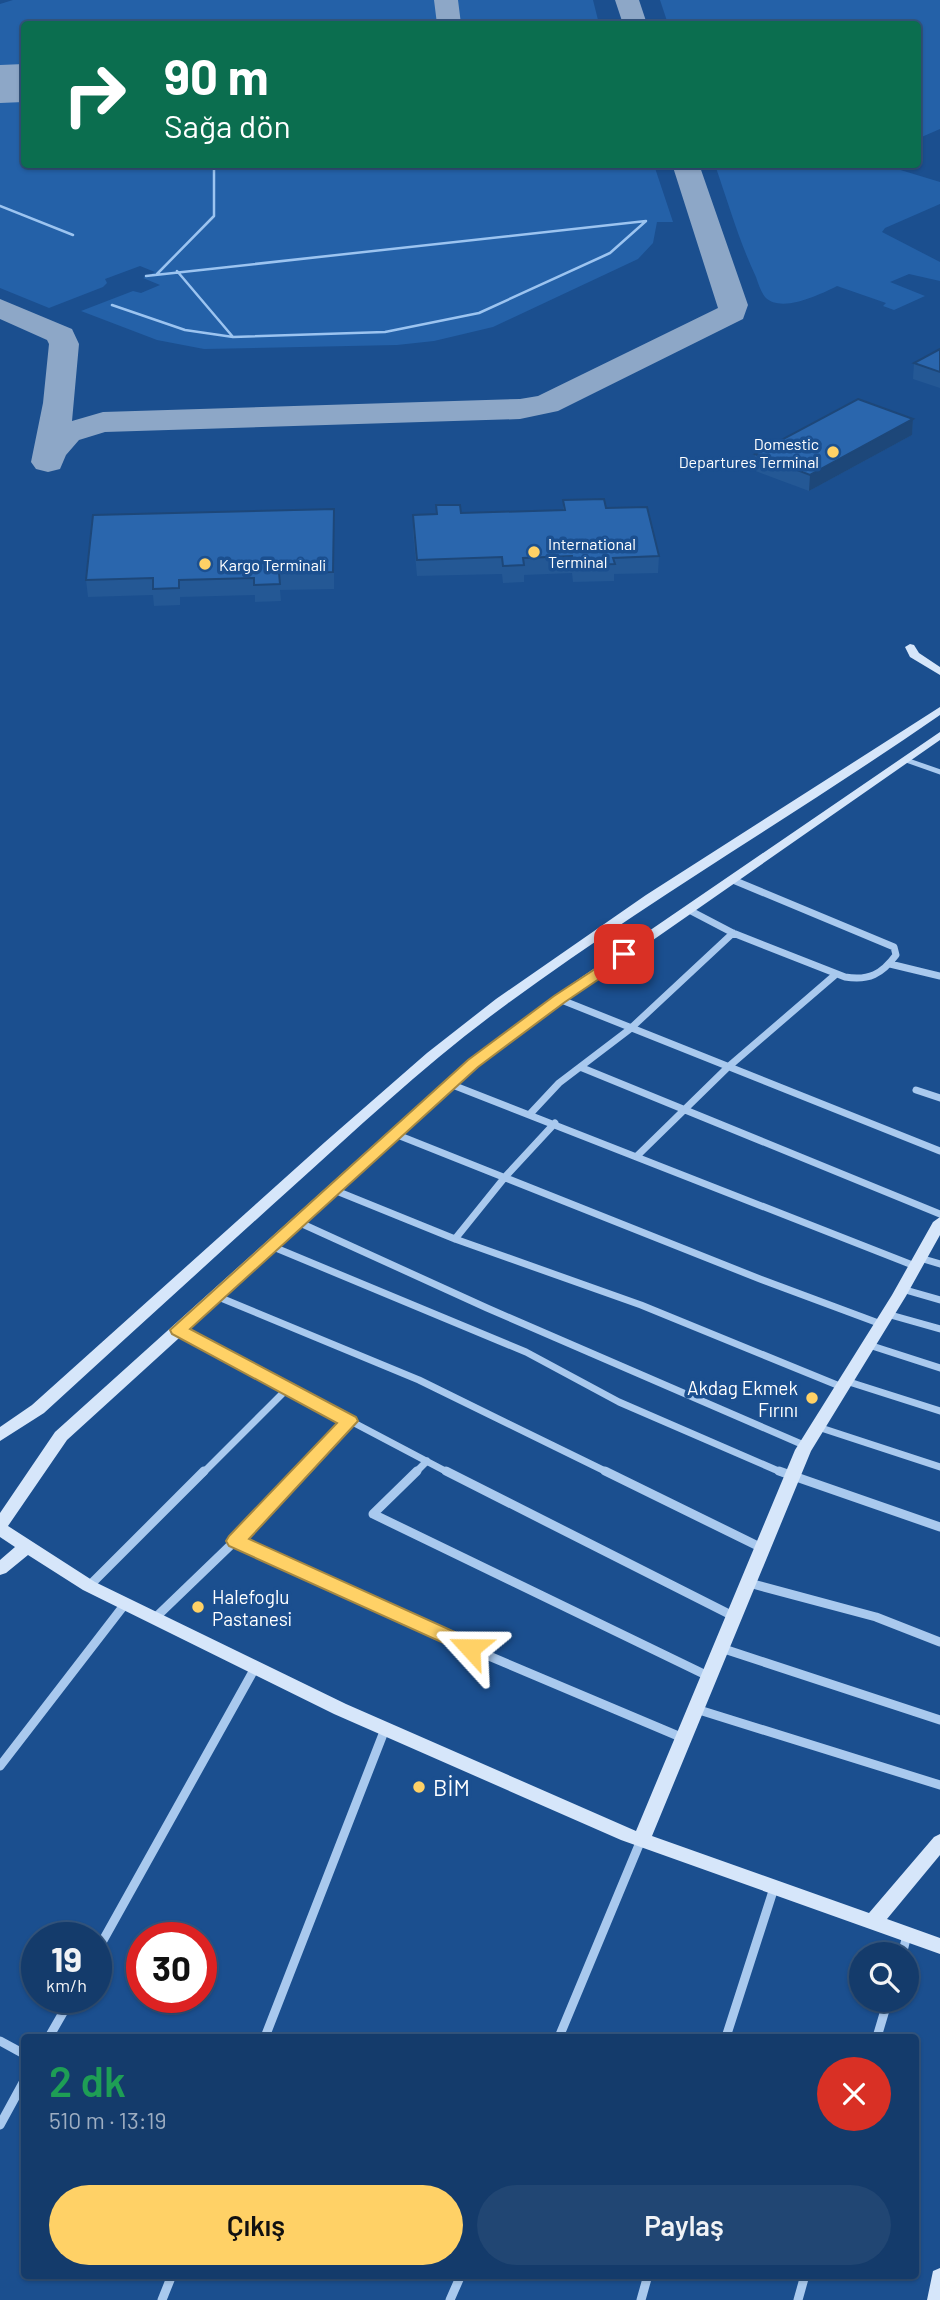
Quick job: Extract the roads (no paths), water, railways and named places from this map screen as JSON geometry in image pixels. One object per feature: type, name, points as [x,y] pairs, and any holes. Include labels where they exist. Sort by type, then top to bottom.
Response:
[{"type":"main road","points":[[910,647],[914,655],[940,671]]},
{"type":"main road","points":[[0,1436],[38,1409],[330,1145],[432,1056],[501,1002],[650,898],[878,753],[940,710]]},
{"type":"main road","points":[[940,735],[559,999],[450,1084],[61,1436],[0,1527],[26,1547],[89,1586],[385,1729],[641,1840],[940,1946]]},
{"type":"main road","points":[[641,1840],[806,1446],[940,1222]]},
{"type":"main road","points":[[0,1569],[26,1547]]},
{"type":"main road","points":[[872,1923],[940,1842]]},
{"type":"main road","points":[[937,2300],[940,2278]]},
{"type":"street","points":[[906,760],[940,772]]},
{"type":"street","points":[[689,910],[733,933],[835,975],[866,980],[890,964],[896,956],[894,947],[733,880]]},
{"type":"street","points":[[530,1114],[559,1083],[630,1029],[733,933]]},
{"type":"street","points":[[890,964],[940,975]]},
{"type":"street","points":[[637,1156],[727,1068],[835,975]]},
{"type":"street","points":[[559,999],[940,1151]]},
{"type":"street","points":[[580,1067],[940,1214]]},
{"type":"street","points":[[450,1084],[917,1262],[940,1264]]},
{"type":"street","points":[[916,1090],[940,1098]]},
{"type":"street","points":[[455,1239],[505,1177],[555,1123]]},
{"type":"street","points":[[395,1134],[760,1279],[884,1319],[940,1329]]},
{"type":"street","points":[[334,1190],[455,1239],[641,1305],[844,1384],[940,1411]]},
{"type":"street","points":[[298,1222],[408,1275],[568,1341],[806,1446]]},
{"type":"street","points":[[271,1246],[526,1352],[619,1402],[792,1477],[940,1527]]},
{"type":"street","points":[[902,1289],[940,1300]]},
{"type":"street","points":[[216,1296],[419,1380],[762,1548]]},
{"type":"street","points":[[178,1330],[349,1421],[734,1616]]},
{"type":"street","points":[[868,1344],[940,1368]]},
{"type":"street","points":[[89,1586],[287,1389]]},
{"type":"street","points":[[155,1618],[235,1541],[349,1421]]},
{"type":"street","points":[[818,1426],[940,1467]]},
{"type":"street","points":[[427,1461],[373,1514],[709,1677]]},
{"type":"street","points":[[235,1541],[470,1648],[683,1738]]},
{"type":"street","points":[[748,1583],[876,1617],[940,1642]]},
{"type":"street","points":[[0,1766],[125,1604]]},
{"type":"street","points":[[721,1648],[940,1720]]},
{"type":"street","points":[[112,1924],[255,1668]]},
{"type":"street","points":[[695,1709],[940,1784]]},
{"type":"street","points":[[266,2034],[385,1729]]},
{"type":"street","points":[[560,2034],[641,1840]]},
{"type":"street","points":[[727,2034],[774,1888]]},
{"type":"street","points":[[906,1942],[908,1935]]},
{"type":"street","points":[[878,2034],[884,2012]]},
{"type":"street","points":[[51,2034],[63,2013]]},
{"type":"street","points":[[0,2041],[21,2052]]},
{"type":"street","points":[[0,2125],[21,2086]]},
{"type":"street","points":[[162,2300],[170,2279]]},
{"type":"street","points":[[450,2300],[459,2279]]},
{"type":"street","points":[[640,2300],[647,2279]]},
{"type":"street","points":[[798,2300],[805,2279]]},
{"type":"waterway","points":[[157,274],[214,216],[214,168]]},
{"type":"waterway","points":[[0,206],[73,235]]},
{"type":"waterway","points":[[178,272],[646,221],[610,253],[479,313],[385,332],[233,337]]},
{"type":"waterway","points":[[146,276],[178,272]]},
{"type":"waterway","points":[[178,272],[233,337]]},
{"type":"waterway","points":[[112,305],[185,330],[233,337]]},
{"type":"place","name":"Domestic Departures Terminal","points":[[833,452]]},
{"type":"place","name":"International Terminal","points":[[534,552]]},
{"type":"place","name":"Kargo Terminali","points":[[205,564]]},
{"type":"place","name":"Akdag Ekmek Fırını","points":[[812,1398]]},
{"type":"place","name":"Halefoglu Pastanesi","points":[[198,1607]]},
{"type":"place","name":"BİM","points":[[419,1787]]}]
